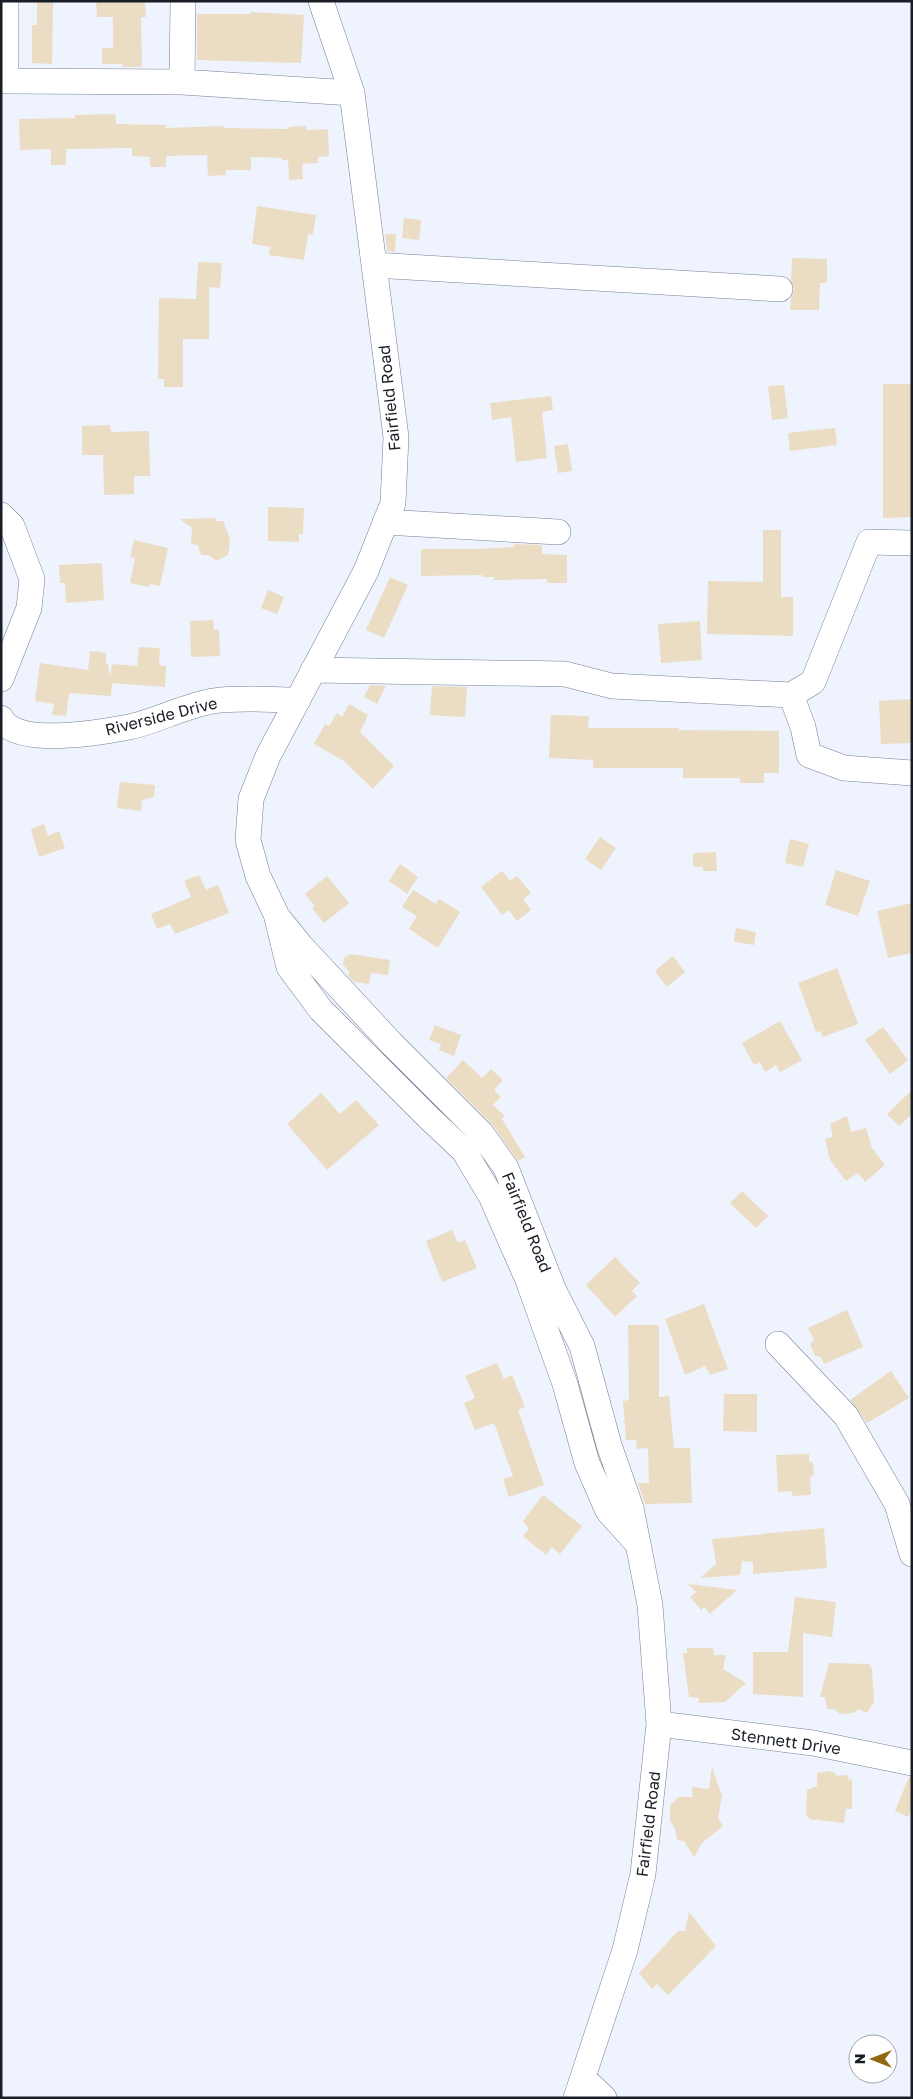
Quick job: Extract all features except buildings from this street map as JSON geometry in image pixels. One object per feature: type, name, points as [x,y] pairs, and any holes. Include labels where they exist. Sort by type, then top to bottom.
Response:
[{"type":"street","points":[[6,1],[6,81],[182,82],[352,93]]},
{"type":"street","points":[[182,82],[184,1]]},
{"type":"street","name":"Fairfield Road","points":[[321,1],[352,93],[396,437],[393,503],[366,571],[268,756],[251,799],[248,840],[258,876],[276,914],[289,967],[322,1010],[420,1110],[464,1150],[492,1196],[528,1280],[565,1384],[587,1463],[608,1512],[637,1543],[650,1605],[660,1724],[643,1874],[625,1950],[580,2089]]},
{"type":"street","points":[[374,265],[780,289]]},
{"type":"street","points":[[1,515],[12,526],[32,579],[29,608],[1,679]]},
{"type":"street","points":[[386,522],[558,532]]},
{"type":"street","points":[[313,670],[565,674],[612,686],[790,695],[813,682],[868,542],[912,543]]},
{"type":"street","points":[[790,695],[803,727],[809,755],[844,768],[912,773]]},
{"type":"street","name":"Riverside Drive","points":[[2,721],[18,732],[60,737],[129,727],[214,701],[298,700]]},
{"type":"street","points":[[778,1344],[846,1416],[897,1504],[912,1554]]},
{"type":"street","name":"Stennett Drive","points":[[660,1724],[813,1743],[912,1762]]},
{"type":"street","points":[[580,2089],[604,2098]]}]
